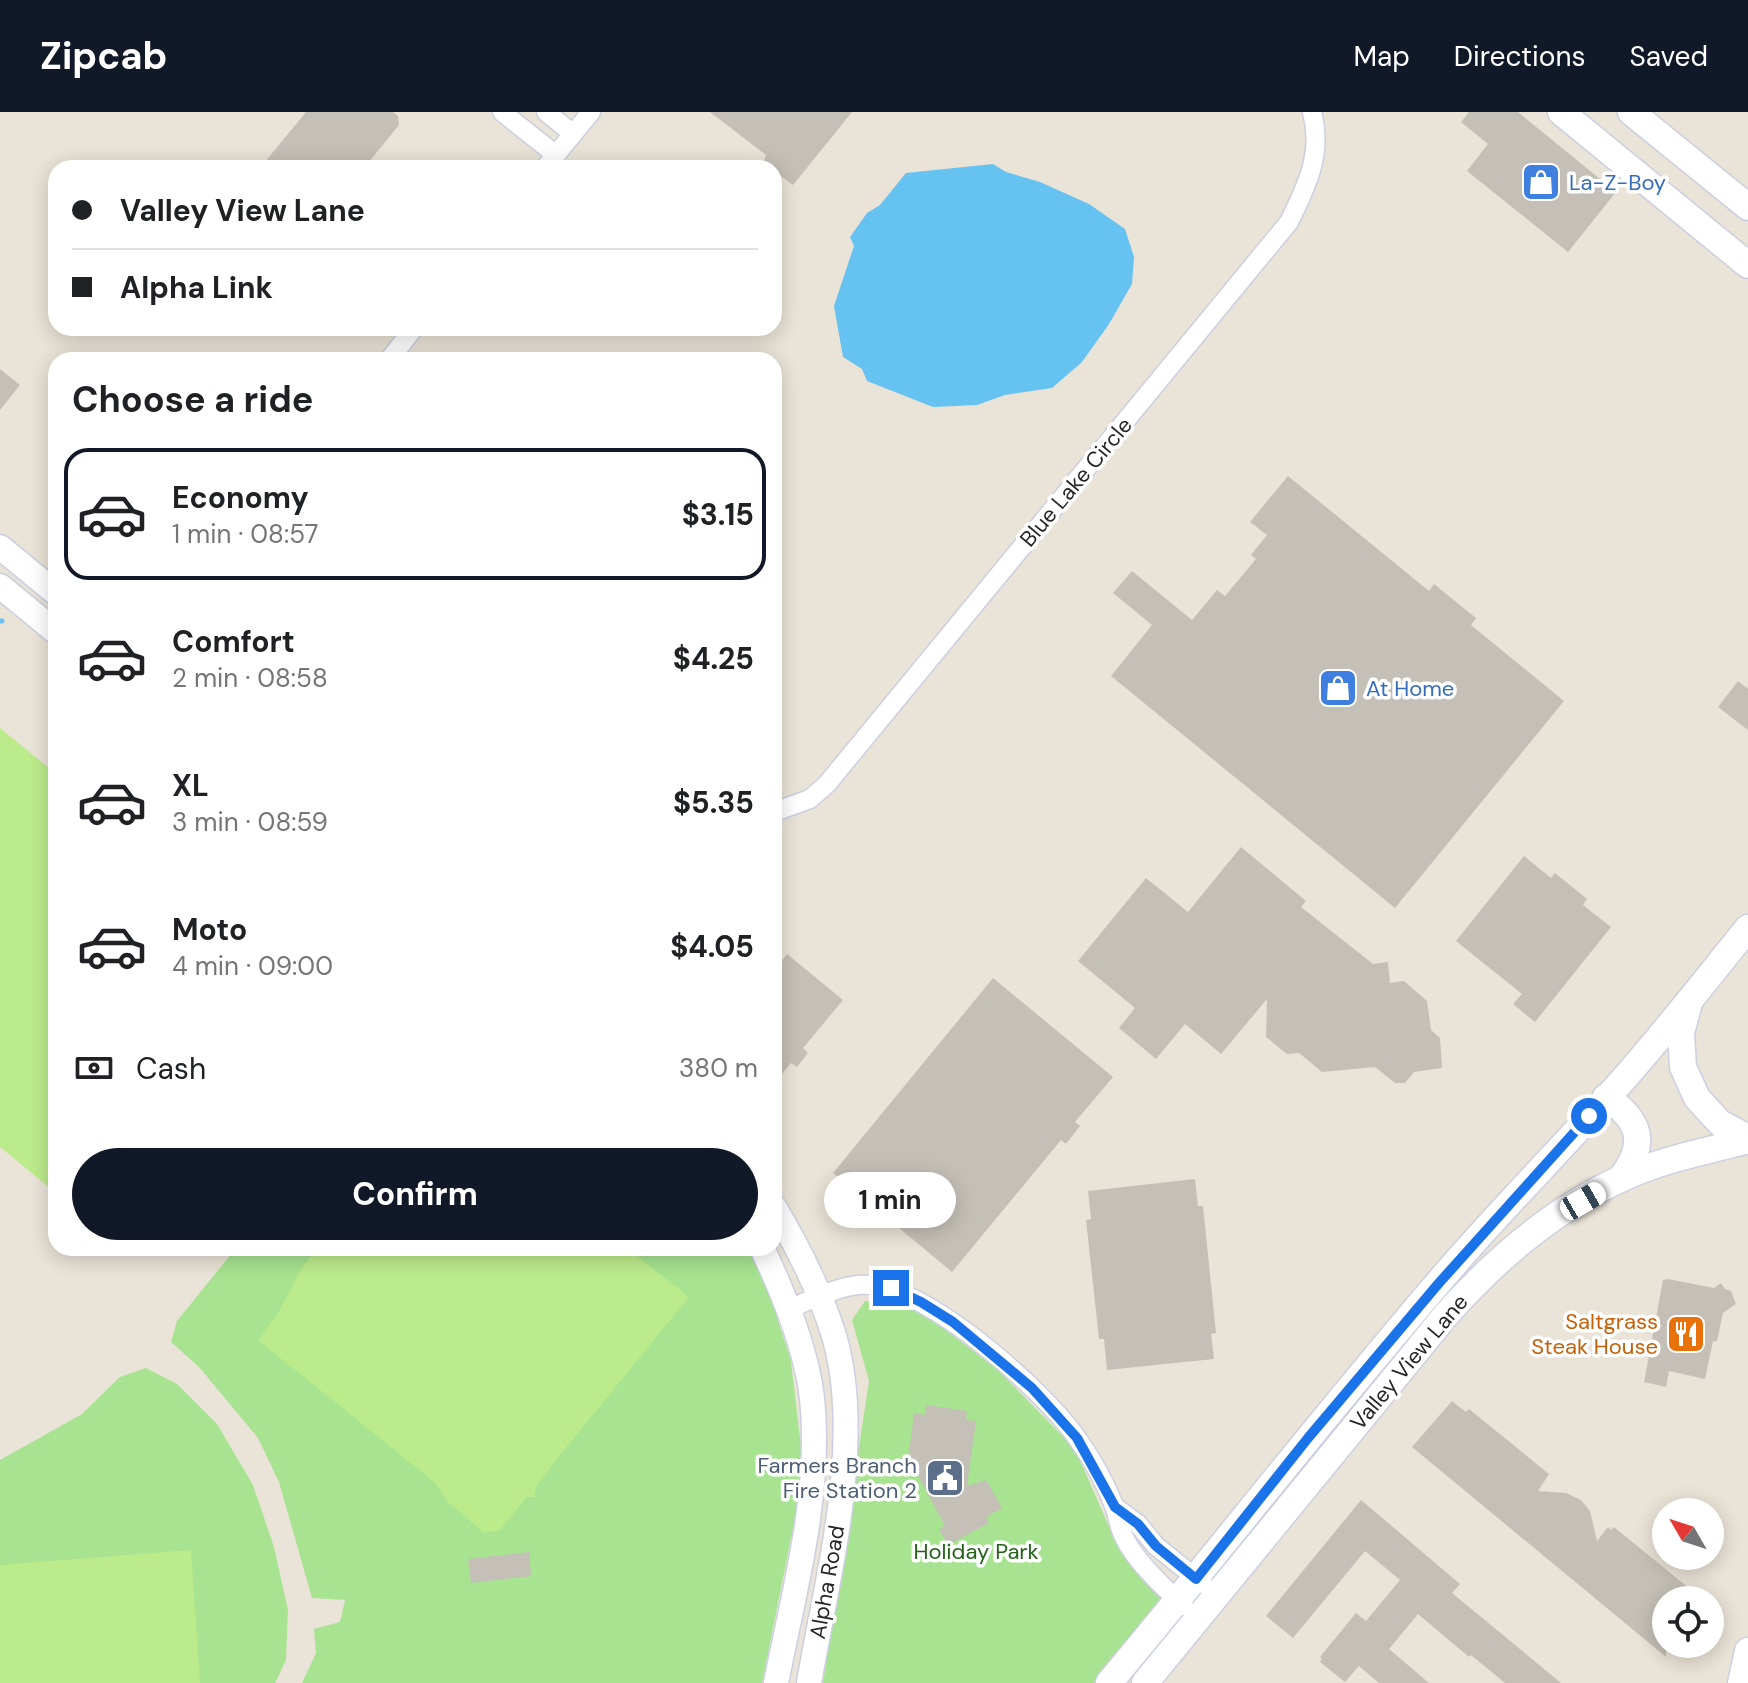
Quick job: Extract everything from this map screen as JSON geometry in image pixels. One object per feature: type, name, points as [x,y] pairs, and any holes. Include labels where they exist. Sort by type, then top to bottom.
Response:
[{"type":"main road","points":[[1561,112],[1745,255]]},
{"type":"main road","points":[[1631,112],[1748,207]]},
{"type":"main road","name":"Valley View Lane","points":[[1145,1683],[1198,1619],[1207,1586],[1308,1438],[1439,1283],[1690,1000],[1748,928]]},
{"type":"main road","points":[[1690,1000],[1681,1033],[1683,1067],[1697,1098],[1720,1123],[1748,1139]]},
{"type":"main road","points":[[1606,1097],[1626,1113],[1637,1131],[1637,1151],[1622,1177]]},
{"type":"main road","name":"Valley View Lane","points":[[1109,1683],[1178,1601],[1207,1586],[1459,1300],[1519,1244],[1563,1212],[1622,1177],[1748,1139]]},
{"type":"main road","points":[[1439,1283],[1459,1300]]},
{"type":"main road","points":[[1741,1683],[1748,1651]]},
{"type":"street","points":[[502,112],[548,160]]},
{"type":"street","points":[[546,112],[573,134]]},
{"type":"street","points":[[552,160],[591,112]]},
{"type":"street","name":"Blue Lake Circle","points":[[782,809],[810,799],[827,784],[1282,231],[1309,181],[1316,139],[1312,112]]},
{"type":"street","points":[[395,352],[408,336]]},
{"type":"street","points":[[0,547],[48,586]]},
{"type":"street","points":[[0,586],[48,625]]},
{"type":"street","name":"Alpha Road","points":[[782,1221],[821,1297],[835,1341],[843,1384],[845,1420],[841,1498],[809,1683]]},
{"type":"street","name":"Alpha Road","points":[[765,1256],[788,1309],[812,1397],[813,1465],[805,1531],[776,1683]]},
{"type":"street","points":[[788,1309],[858,1285],[891,1288],[953,1322],[1046,1402],[1077,1438],[1115,1507],[1124,1538],[1178,1601],[1198,1619]]},
{"type":"street","points":[[1115,1507],[1138,1524],[1156,1546],[1207,1586]]},
{"type":"green space","points":[[0,728],[48,767],[48,1186],[0,1147]]},
{"type":"green space","points":[[230,1256],[756,1256],[791,1361],[804,1473],[762,1683],[302,1683],[316,1653],[314,1629],[340,1622],[345,1600],[312,1598],[279,1482],[258,1438],[199,1367],[171,1342],[177,1321]]},
{"type":"green space","points":[[311,1256],[637,1256],[689,1297],[552,1465],[536,1487],[534,1497],[527,1497],[499,1531],[483,1532],[448,1502],[434,1482],[258,1340],[277,1315]]},
{"type":"green space","name":"Holiday Park","points":[[865,1301],[917,1308],[998,1370],[1075,1449],[1117,1545],[1164,1598],[1094,1683],[823,1683],[869,1381],[852,1320]]},
{"type":"green space","points":[[146,1368],[177,1384],[217,1424],[253,1485],[274,1547],[288,1610],[286,1660],[275,1683],[0,1683],[0,1460],[82,1414],[120,1377]]},
{"type":"green space","points":[[191,1550],[200,1683],[0,1683],[0,1565]]},
{"type":"water","points":[[993,164],[1089,204],[1125,229],[1134,257],[1132,284],[1109,324],[1082,362],[1052,388],[1005,395],[977,405],[933,407],[867,381],[862,369],[843,357],[834,306],[854,246],[850,237],[867,213],[880,205],[906,173]]},
{"type":"building","points":[[306,112],[393,112],[398,116],[399,125],[371,160],[267,160]]},
{"type":"building","points":[[710,112],[852,112],[793,185],[782,177],[782,160],[764,160],[766,155]]},
{"type":"building","name":"La-Z-Boy","points":[[1469,112],[1518,112],[1616,192],[1568,252],[1467,171],[1488,144],[1461,122]]},
{"type":"building","points":[[0,369],[20,385],[0,410]]},
{"type":"building","name":"At Home","points":[[1288,476],[1429,591],[1434,584],[1476,618],[1471,625],[1564,701],[1395,908],[1111,676],[1152,625],[1113,593],[1132,571],[1192,620],[1217,590],[1225,596],[1256,559],[1251,555],[1267,535],[1250,522]]},
{"type":"building","points":[[1738,681],[1748,689],[1748,730],[1718,707]]},
{"type":"building","points":[[1241,847],[1306,901],[1301,907],[1373,964],[1388,962],[1390,983],[1404,981],[1427,1001],[1431,1030],[1440,1038],[1442,1068],[1414,1072],[1405,1083],[1395,1083],[1375,1067],[1322,1072],[1299,1053],[1287,1054],[1266,1037],[1267,999],[1221,1054],[1185,1024],[1156,1059],[1119,1028],[1135,1008],[1078,961],[1146,878],[1188,912]]},
{"type":"building","points":[[1524,856],[1551,878],[1555,873],[1587,899],[1583,905],[1611,927],[1535,1022],[1513,1004],[1522,994],[1456,941]]},
{"type":"building","points":[[787,954],[843,1000],[803,1048],[808,1053],[797,1067],[791,1063],[782,1074],[782,961]]},
{"type":"building","points":[[993,978],[1113,1077],[1075,1122],[1080,1126],[1066,1144],[1061,1140],[952,1272],[833,1173]]},
{"type":"building","points":[[1195,1179],[1198,1206],[1203,1206],[1216,1333],[1211,1334],[1214,1359],[1107,1370],[1104,1339],[1099,1339],[1086,1220],[1091,1219],[1088,1191]]},
{"type":"building","name":"Saltgrass Steak House","points":[[1663,1280],[1714,1288],[1721,1283],[1731,1291],[1736,1304],[1723,1313],[1705,1379],[1669,1371],[1666,1387],[1644,1382]]},
{"type":"building","points":[[1452,1401],[1466,1412],[1469,1409],[1549,1474],[1538,1491],[1566,1493],[1581,1500],[1590,1511],[1597,1541],[1608,1527],[1611,1530],[1614,1527],[1652,1558],[1652,1570],[1667,1570],[1686,1586],[1652,1586],[1652,1645],[1412,1447]]},
{"type":"building","points":[[926,1405],[967,1411],[966,1420],[976,1421],[967,1486],[986,1480],[1002,1508],[986,1517],[989,1523],[948,1545],[939,1529],[945,1526],[916,1472],[918,1462],[908,1460],[914,1413],[925,1415]]},
{"type":"building","points":[[1361,1500],[1460,1584],[1452,1593],[1561,1683],[1505,1683],[1418,1614],[1389,1649],[1429,1683],[1379,1683],[1359,1666],[1345,1682],[1320,1662],[1320,1657],[1356,1613],[1366,1621],[1400,1580],[1365,1551],[1293,1638],[1266,1616]]},
{"type":"building","points":[[529,1552],[531,1576],[471,1583],[468,1559]]},
{"type":"place","name":"La-Z-Boy","points":[[1541,182]]},
{"type":"place","name":"At Home","points":[[1338,688]]},
{"type":"place","name":"Saltgrass Steak House","points":[[1686,1334]]},
{"type":"place","name":"Farmers Branch Fire Station 2","points":[[945,1478]]},
{"type":"route","points":[[891,1288],[953,1322],[1032,1388],[1077,1438],[1115,1507],[1138,1524],[1156,1546],[1196,1579],[1308,1438],[1439,1283],[1589,1116]]}]
